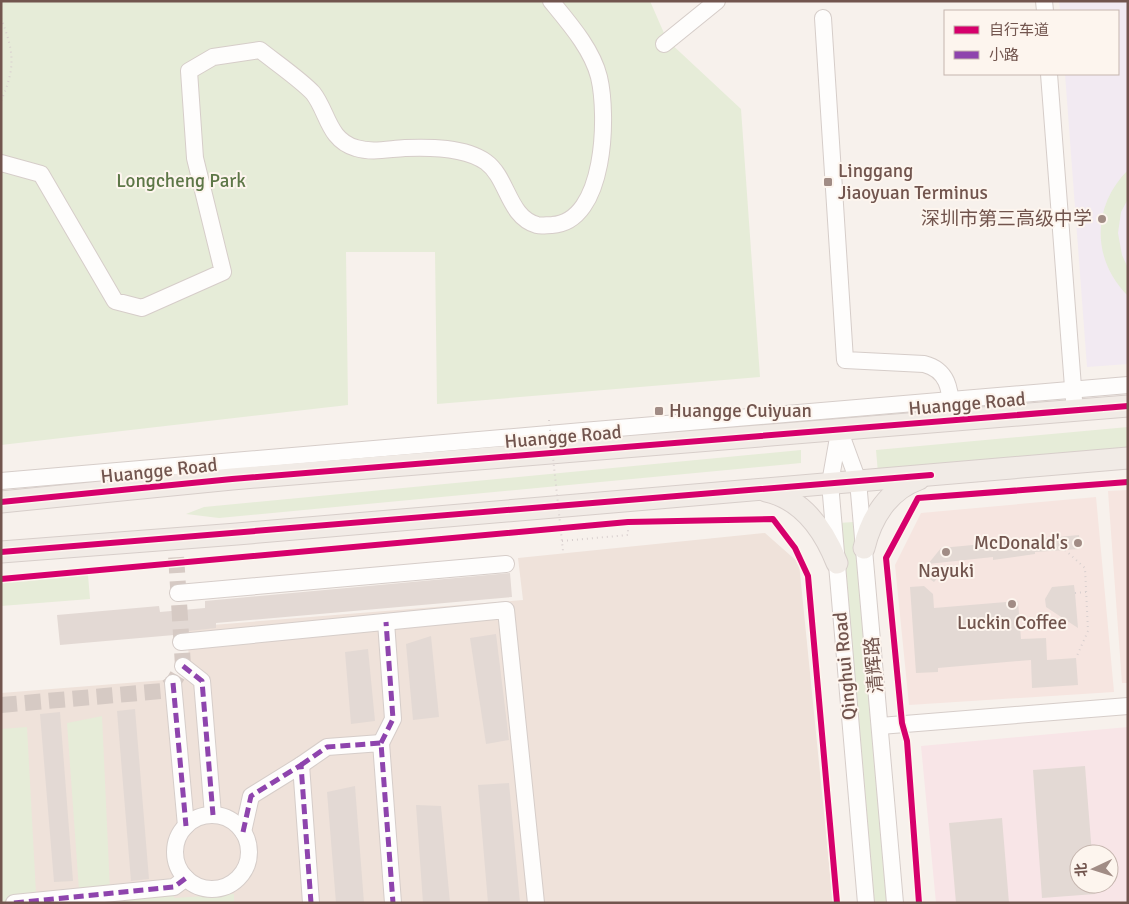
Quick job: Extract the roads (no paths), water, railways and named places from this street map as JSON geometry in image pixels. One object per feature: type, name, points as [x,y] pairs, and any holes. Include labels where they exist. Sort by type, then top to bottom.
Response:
[{"type":"main road","name":"Huangge Road","points":[[1,502],[232,479],[839,430],[952,410],[1074,400],[1128,406]]},
{"type":"main road","points":[[1,552],[1128,458]]},
{"type":"main road","points":[[864,548],[868,528],[877,512],[889,499],[915,480],[932,475]]},
{"type":"main road","points":[[759,490],[786,498],[811,517],[822,530],[836,563]]},
{"type":"street","points":[[1,163],[40,174],[116,301],[142,308],[223,272],[194,158],[190,71],[212,57],[260,50],[313,94],[328,125],[341,140],[354,148],[370,151],[429,148],[453,150],[475,156],[496,171],[514,206],[524,218],[538,225],[558,224],[571,219],[581,210],[595,182],[601,152],[602,105],[599,76],[588,52],[550,1]]},
{"type":"street","points":[[664,44],[717,1]]},
{"type":"street","points":[[1,481],[615,427],[952,410],[945,377],[935,367],[924,364],[845,360],[824,18]]},
{"type":"street","points":[[1049,75],[1074,400],[1128,384]]},
{"type":"street","name":"清辉路","points":[[839,430],[858,481],[895,903]]},
{"type":"street","name":"Qinghui Road","points":[[839,430],[830,483],[866,903]]},
{"type":"street","points":[[178,593],[506,564]]},
{"type":"street","points":[[181,642],[506,610],[536,903]]},
{"type":"street","points":[[386,622],[393,719],[381,743],[393,903]]},
{"type":"street","points":[[183,666],[202,681],[213,815]]},
{"type":"street","points":[[173,683],[186,826]]},
{"type":"street","points":[[880,726],[1128,706]]},
{"type":"street","points":[[243,832],[251,796],[327,747],[381,743]]},
{"type":"street","points":[[301,765],[311,903]]},
{"type":"street","points":[[213,815],[230,819],[243,832],[249,848],[248,860],[243,872],[235,881],[224,887],[212,889],[199,887],[186,878],[180,871],[176,860],[175,847],[186,826],[195,819],[213,815]]},
{"type":"street","points":[[14,903],[174,887],[186,878]]},
{"type":"tunnel","points":[[1,705],[162,691],[173,683],[183,666],[175,539]]},
{"type":"place","name":"Linggang Jiaoyuan Terminus","points":[[828,182]]},
{"type":"place","name":"深圳市第三高级中学","points":[[1102,219]]},
{"type":"place","name":"Huangge Cuiyuan","points":[[659,411]]},
{"type":"place","name":"McDonald's","points":[[1078,543]]},
{"type":"place","name":"Nayuki","points":[[946,552]]},
{"type":"place","name":"Luckin Coffee","points":[[1012,604]]},
{"type":"park label","name":"Longcheng Park","points":[[181,181]]}]
